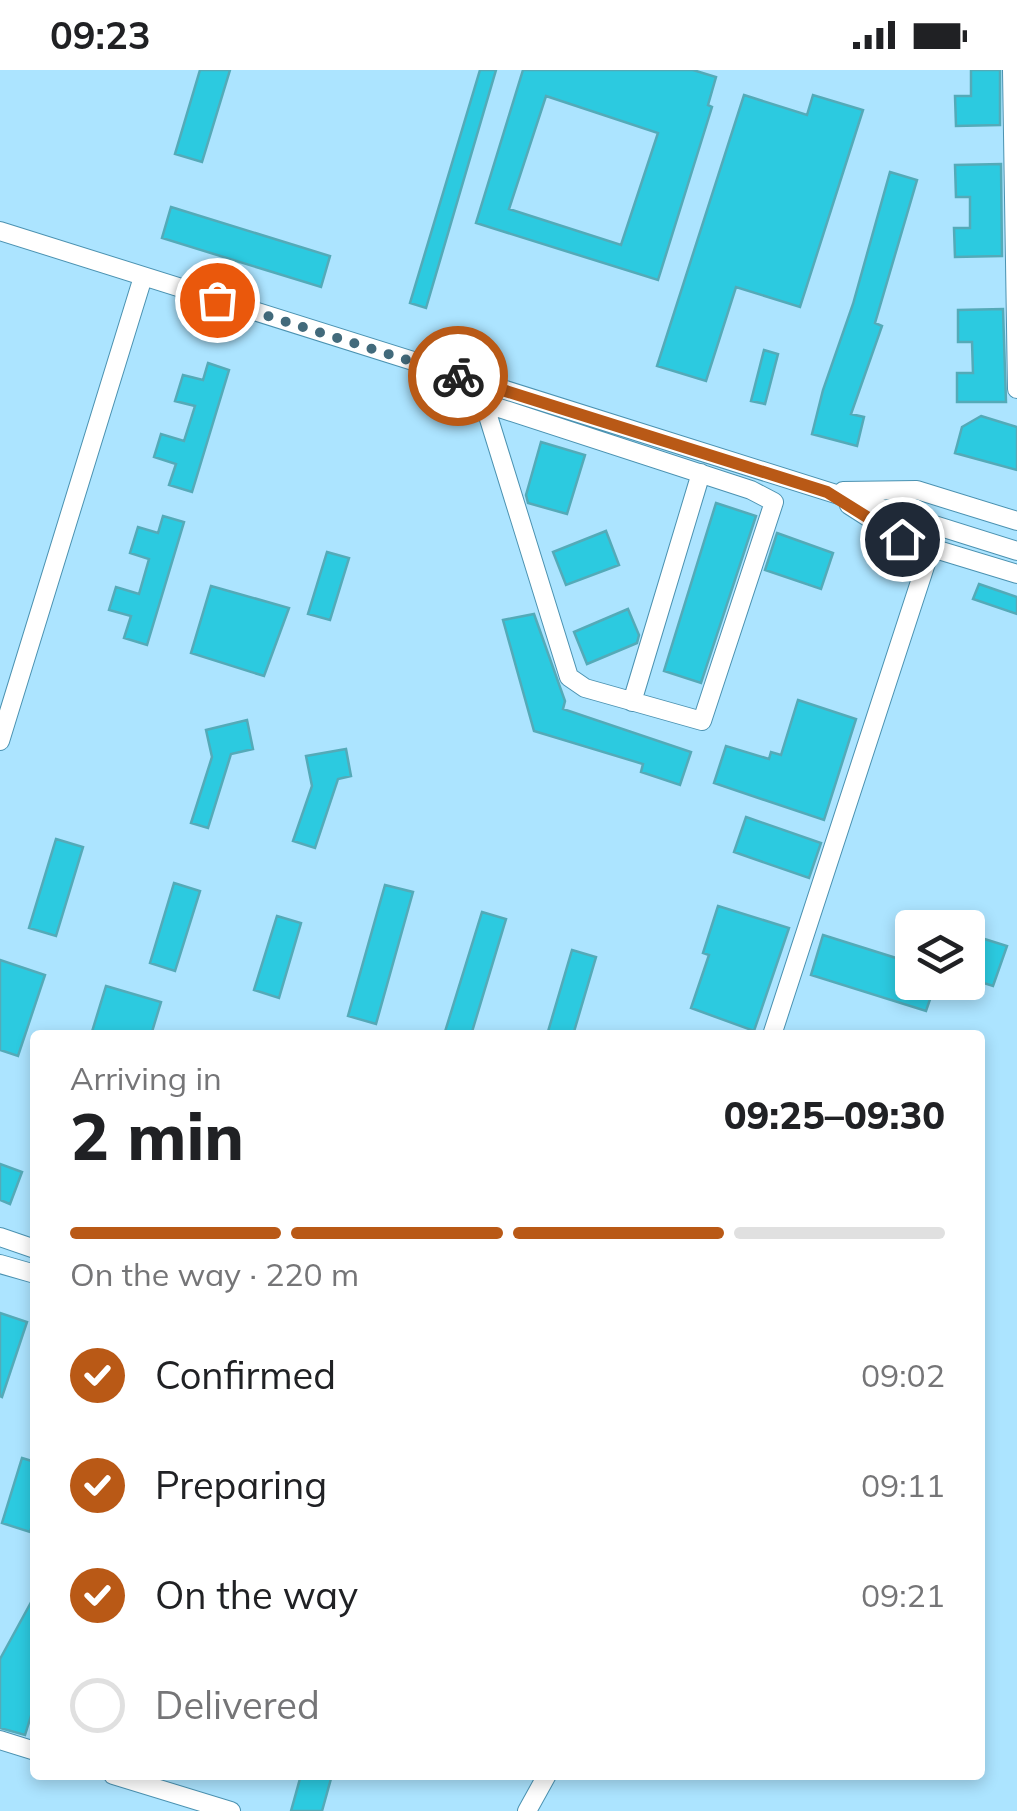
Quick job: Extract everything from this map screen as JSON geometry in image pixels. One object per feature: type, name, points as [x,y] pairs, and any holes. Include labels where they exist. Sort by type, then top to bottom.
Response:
[{"type":"street","points":[[1012,70],[1017,389]]},
{"type":"street","points":[[0,231],[1017,552]]},
{"type":"street","points":[[0,742],[143,277]]},
{"type":"street","points":[[477,382],[569,678],[586,688],[702,721],[774,502],[752,490],[484,403]]},
{"type":"street","points":[[632,702],[701,473]]},
{"type":"street","points":[[827,492],[917,490],[1017,521]]},
{"type":"street","points":[[827,492],[902,539],[1017,574]]},
{"type":"street","points":[[774,1030],[931,548]]},
{"type":"street","points":[[0,1237],[30,1248]]},
{"type":"street","points":[[0,1264],[30,1273]]},
{"type":"street","points":[[0,1740],[30,1749]]},
{"type":"street","points":[[130,1780],[231,1811]]},
{"type":"street","points":[[527,1811],[544,1780]]},
{"type":"building","points":[[200,70],[230,70],[202,162],[175,154]]},
{"type":"building","points":[[480,70],[496,70],[426,308],[410,303]]},
{"type":"building","points":[[523,70],[693,70],[716,77],[708,105],[712,107],[658,280],[476,223]],"holes":[[[546,96],[658,133],[621,245],[509,209]]]},
{"type":"building","points":[[971,70],[1000,70],[1000,125],[956,126],[955,96],[971,96]]},
{"type":"building","points":[[744,95],[807,115],[813,95],[863,110],[800,307],[736,287],[706,381],[657,366]]},
{"type":"building","points":[[1001,164],[1002,256],[955,257],[954,228],[970,228],[970,197],[956,197],[955,165]]},
{"type":"building","points":[[890,172],[917,180],[875,323],[882,326],[851,414],[864,417],[857,446],[812,434]]},
{"type":"building","points":[[171,207],[330,256],[321,287],[162,238]]},
{"type":"building","points":[[1003,309],[1006,402],[957,402],[957,373],[973,373],[972,342],[958,342],[958,310]]},
{"type":"building","points":[[764,350],[778,354],[765,404],[751,401]]},
{"type":"building","points":[[208,363],[229,370],[192,492],[169,485],[176,464],[154,457],[161,434],[184,441],[195,406],[175,401],[183,375],[203,380]]},
{"type":"building","points":[[981,416],[1017,427],[1017,470],[955,453],[962,427]]},
{"type":"building","points":[[541,442],[585,455],[567,514],[528,503],[526,495]]},
{"type":"building","points":[[716,503],[756,516],[701,683],[664,671]]},
{"type":"building","points":[[163,516],[184,522],[147,645],[124,638],[131,616],[109,610],[116,587],[139,594],[149,559],[130,553],[138,527],[158,533]]},
{"type":"building","points":[[606,531],[619,565],[566,585],[553,552]]},
{"type":"building","points":[[777,533],[833,553],[821,589],[765,570]]},
{"type":"building","points":[[327,552],[349,558],[330,620],[308,614]]},
{"type":"building","points":[[979,584],[1017,597],[1017,614],[973,599]]},
{"type":"building","points":[[211,586],[289,608],[264,676],[191,653]]},
{"type":"building","points":[[628,609],[639,635],[637,643],[587,664],[574,632]]},
{"type":"building","points":[[534,614],[565,701],[563,709],[691,752],[680,785],[641,772],[643,764],[534,731],[503,620]]},
{"type":"building","points":[[798,700],[856,719],[824,820],[714,783],[726,746],[769,759],[771,752],[781,755]]},
{"type":"building","points":[[247,720],[253,749],[231,754],[208,828],[191,823],[212,757],[206,730]]},
{"type":"building","points":[[346,749],[351,776],[338,779],[315,848],[293,841],[312,786],[306,756]]},
{"type":"building","points":[[746,817],[821,843],[809,878],[734,852]]},
{"type":"building","points":[[56,839],[83,847],[56,936],[29,928]]},
{"type":"building","points":[[174,883],[200,891],[175,971],[150,963]]},
{"type":"building","points":[[385,885],[413,892],[376,1024],[348,1016]]},
{"type":"building","points":[[718,906],[789,928],[754,1030],[691,1008],[709,955],[703,953]]},
{"type":"building","points":[[482,912],[506,919],[473,1030],[446,1030]]},
{"type":"building","points":[[277,916],[301,923],[279,998],[254,990]]},
{"type":"building","points":[[823,935],[895,958],[895,1000],[930,1000],[926,1011],[811,975]]},
{"type":"building","points":[[985,939],[1007,946],[993,986],[985,983]]},
{"type":"building","points":[[572,950],[596,957],[574,1030],[548,1030]]},
{"type":"building","points":[[0,960],[45,975],[18,1056],[0,1050]]},
{"type":"building","points":[[106,986],[161,1002],[153,1030],[93,1030]]},
{"type":"building","points":[[0,1164],[22,1172],[10,1204],[0,1200]]},
{"type":"building","points":[[0,1313],[27,1322],[2,1397],[0,1396]]},
{"type":"building","points":[[22,1458],[30,1460],[30,1532],[2,1523]]},
{"type":"building","points":[[30,1604],[30,1719],[25,1735],[0,1728],[0,1659]]},
{"type":"building","points":[[300,1780],[331,1780],[322,1811],[291,1811]]},
{"type":"way so far","points":[[217,300],[458,376]]},
{"type":"route","points":[[458,376],[827,492],[902,539]]}]
